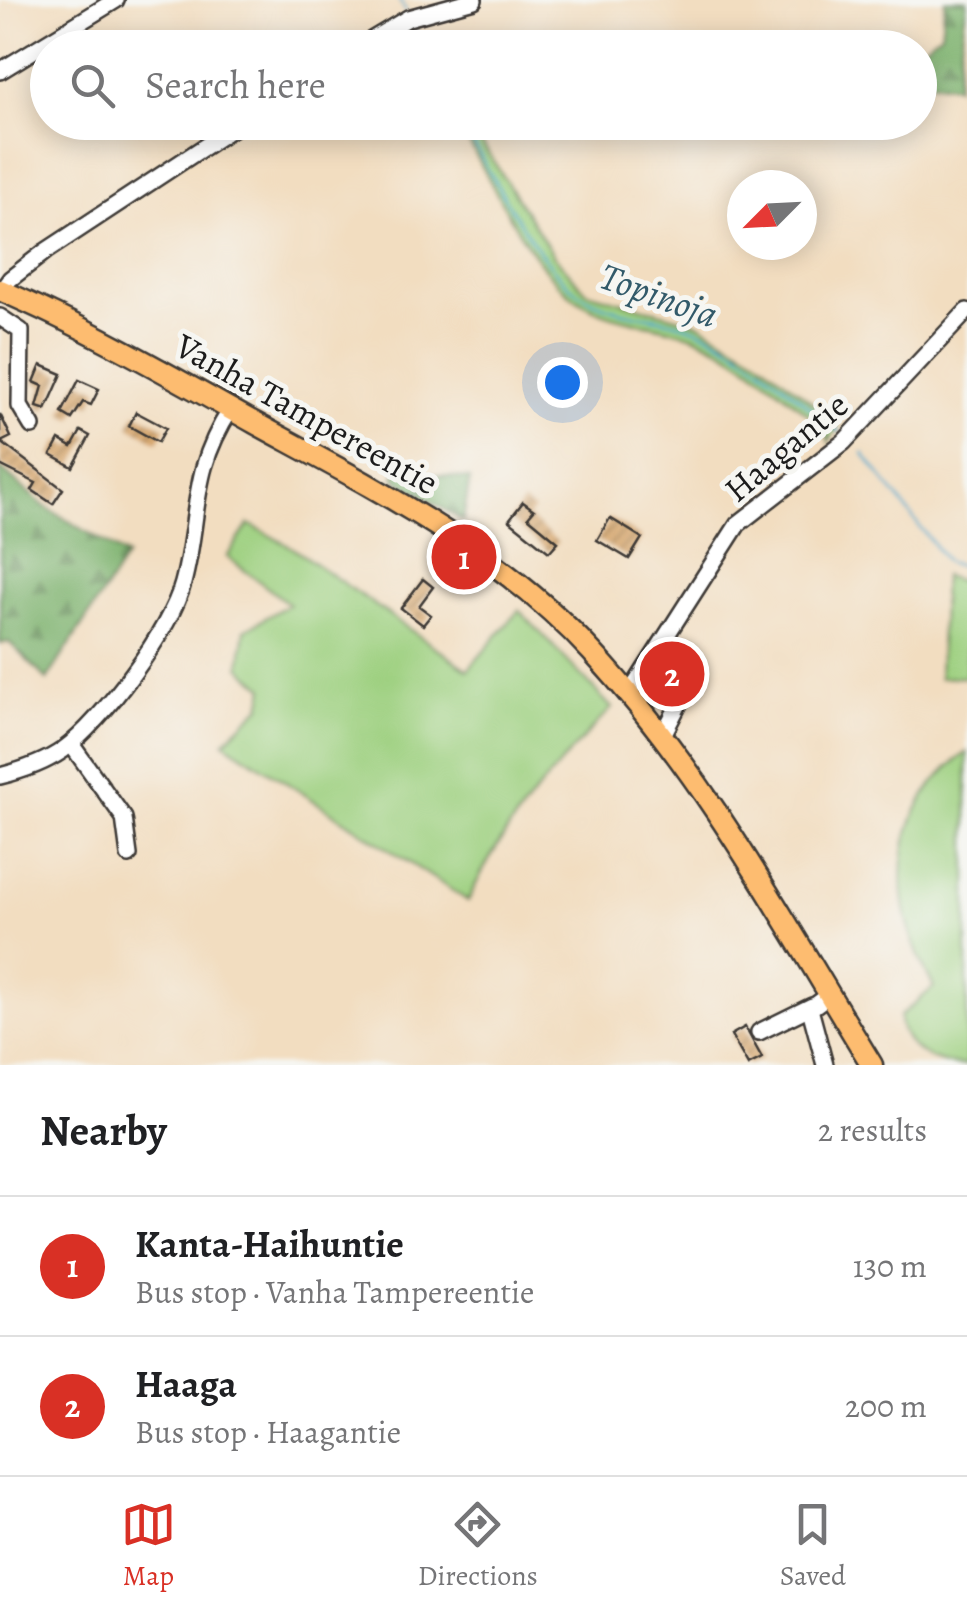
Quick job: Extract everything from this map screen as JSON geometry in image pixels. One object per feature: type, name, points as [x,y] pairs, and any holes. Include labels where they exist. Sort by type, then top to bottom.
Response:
[{"type":"main road","name":"Vanha Tampereentie","points":[[3,288],[125,349],[422,515],[466,545],[588,648],[664,735],[751,865],[821,1000],[872,1065]]},
{"type":"street","points":[[68,30],[116,0]]},
{"type":"street","points":[[388,30],[408,18],[474,0]]},
{"type":"street","points":[[0,72],[30,53]]},
{"type":"street","points":[[0,264],[3,288],[216,140]]},
{"type":"street","name":"Haagantie","points":[[630,694],[738,524],[844,442],[967,310]]},
{"type":"street","points":[[0,317],[21,330],[20,406],[32,426]]},
{"type":"street","points":[[0,776],[59,753],[71,744],[127,678],[182,588],[206,449],[231,409]]},
{"type":"street","points":[[648,667],[670,684],[680,702],[664,735]]},
{"type":"street","points":[[71,744],[124,818],[130,833],[129,855]]},
{"type":"street","points":[[759,1032],[821,1000]]},
{"type":"street","points":[[821,1000],[811,1018],[825,1065]]},
{"type":"green space","points":[[945,0],[967,0],[956,86],[937,83],[937,36],[941,33]]},
{"type":"green space","points":[[467,140],[480,140],[554,256],[587,292],[698,323],[757,358],[839,424],[829,442],[825,428],[729,353],[693,336],[626,320],[579,301],[549,273],[506,211]]},
{"type":"green space","points":[[0,468],[44,506],[127,556],[47,680],[9,642],[0,644]]},
{"type":"green space","points":[[397,470],[470,479],[463,521],[394,478]]},
{"type":"green space","points":[[249,524],[293,548],[468,670],[519,610],[612,708],[513,822],[468,901],[224,742],[261,706],[265,688],[240,667],[245,630],[289,604],[227,557]]},
{"type":"green space","points":[[943,576],[967,583],[967,677],[939,678]]},
{"type":"green space","points":[[967,752],[967,1065],[922,1054],[906,1038],[900,1016],[934,987],[908,925],[903,862],[909,831],[921,802],[940,776]]},
{"type":"building","points":[[41,365],[62,374],[46,410],[37,407],[43,386],[34,382]]},
{"type":"building","points":[[79,380],[99,389],[91,405],[83,402],[72,419],[62,413]]},
{"type":"building","points":[[136,412],[166,428],[158,442],[129,426]]},
{"type":"building","points":[[0,414],[11,437],[1,442],[63,489],[53,504],[32,490],[36,483],[0,465]]},
{"type":"building","points":[[81,431],[90,436],[73,467],[51,455],[59,440],[72,447]]},
{"type":"building","points":[[523,502],[534,510],[528,517],[558,542],[549,552],[509,520]]},
{"type":"building","points":[[610,518],[642,538],[629,559],[597,540]]},
{"type":"building","points":[[423,579],[433,587],[419,606],[431,615],[423,625],[401,608]]},
{"type":"building","points":[[745,1027],[762,1058],[748,1065],[731,1035]]},
{"type":"waterway","name":"Topinoja","points":[[399,0],[406,11]]},
{"type":"waterway","name":"Topinoja","points":[[472,140],[531,239],[563,280],[579,293],[606,307],[681,324],[716,338],[771,375],[840,432]]},
{"type":"waterway","name":"Topinoja","points":[[863,453],[947,562],[967,568]]},
{"type":"place","name":"Kanta-Haihuntie","points":[[464,557]]},
{"type":"place","name":"Haaga","points":[[672,674]]}]
